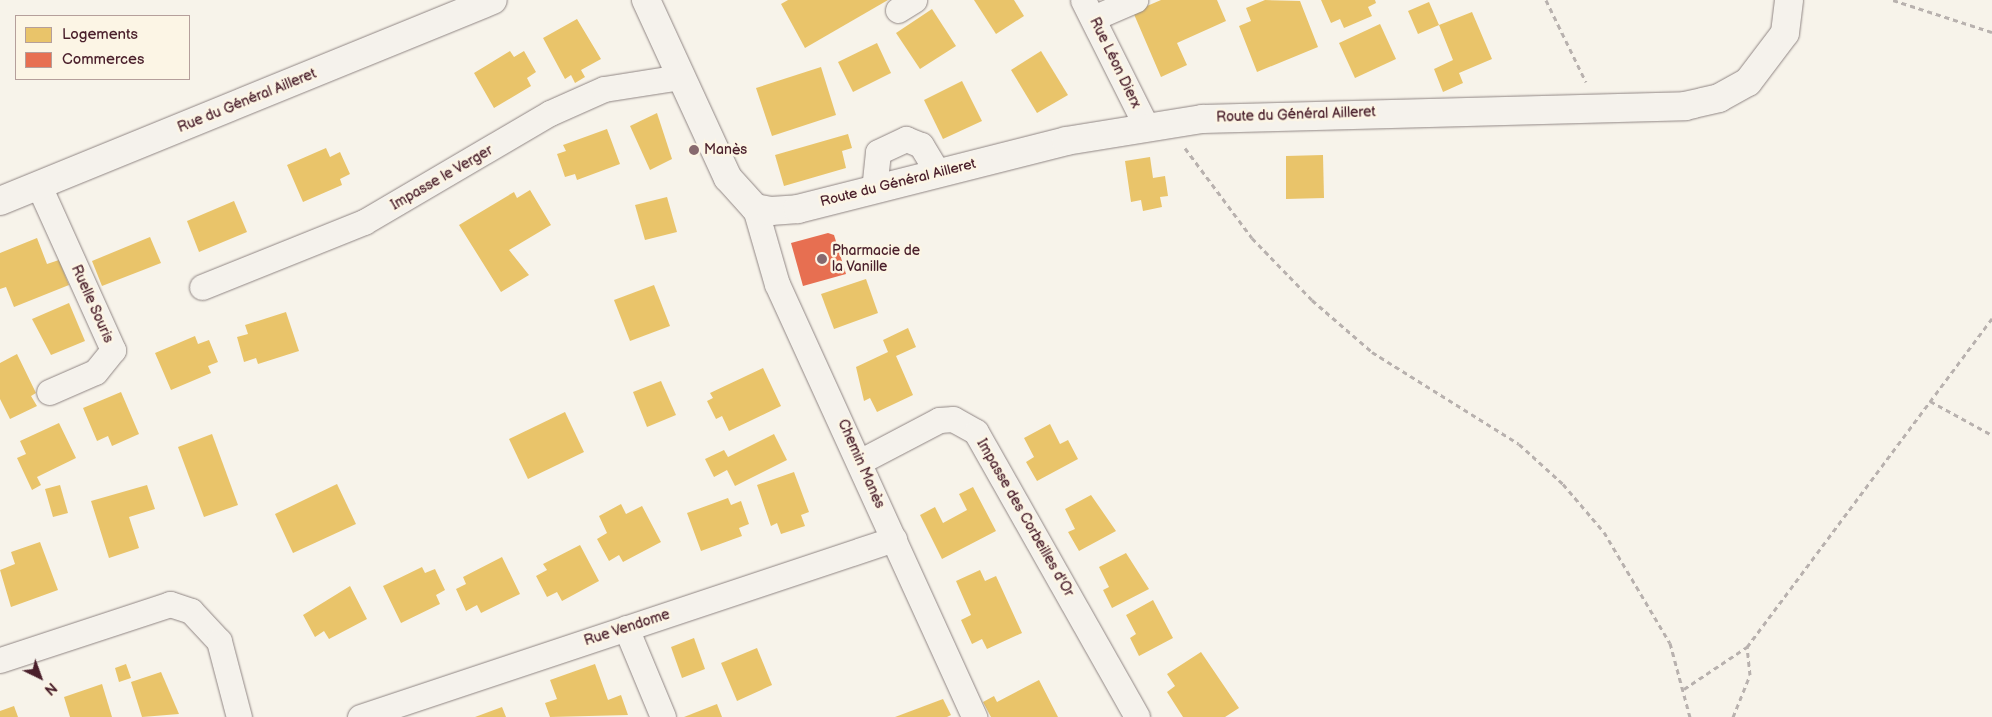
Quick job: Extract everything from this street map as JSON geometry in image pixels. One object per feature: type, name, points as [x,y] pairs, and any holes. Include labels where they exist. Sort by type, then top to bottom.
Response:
[{"type":"main road","name":"Rue du Général Ailleret","points":[[0,201],[493,0]]},
{"type":"main road","points":[[646,0],[728,178],[755,208]]},
{"type":"main road","name":"Route du Général Ailleret","points":[[755,208],[798,209],[938,173],[1157,125],[1239,116],[1685,106],[1719,98],[1741,86],[1768,58],[1784,33],[1789,0]]},
{"type":"street","points":[[1088,9],[1135,0]]},
{"type":"street","name":"Rue Léon Dierx","points":[[1088,9],[1157,125]]},
{"type":"street","name":"Impasse le Verger","points":[[202,288],[364,222],[550,113],[604,89],[681,77]]},
{"type":"street","points":[[874,190],[878,152],[906,140],[921,145],[938,173]]},
{"type":"street","name":"Ruelle Souris","points":[[39,186],[112,350],[95,372],[49,392]]},
{"type":"street","name":"Chemin Manès","points":[[755,208],[777,284],[860,461],[974,717]]},
{"type":"street","name":"Impasse des Corbeilles d'Or","points":[[860,461],[939,420],[953,419],[976,432],[1136,717]]},
{"type":"street","name":"Rue Vendome","points":[[360,717],[420,708],[626,628],[894,539]]},
{"type":"street","points":[[0,660],[170,604],[191,611],[219,641],[239,717]]},
{"type":"street","points":[[626,628],[663,717]]},
{"type":"path","points":[[1546,0],[1574,52],[1596,107]]},
{"type":"path","points":[[1893,0],[1992,32]]},
{"type":"path","points":[[1157,125],[1252,238],[1312,300],[1372,352],[1519,444],[1563,484],[1604,532],[1641,589],[1670,643],[1684,689],[1690,717]]},
{"type":"path","points":[[1684,689],[1747,647],[1992,318]]},
{"type":"path","points":[[1930,401],[1992,435]]},
{"type":"path","points":[[1733,717],[1750,675],[1747,647]]},
{"type":"building: Logements","points":[[788,0],[888,0],[805,48],[781,4]]},
{"type":"building: Logements","points":[[974,0],[1014,0],[1024,16],[996,34]]},
{"type":"building: Logements","points":[[1161,0],[1217,0],[1226,21],[1177,43],[1187,65],[1161,77],[1133,12]]},
{"type":"building: Logements","points":[[1265,0],[1300,1],[1318,47],[1257,72],[1239,26],[1251,21],[1246,8]]},
{"type":"building: Logements","points":[[1321,0],[1375,0],[1376,3],[1368,7],[1372,16],[1344,28],[1340,19],[1331,23]]},
{"type":"building: Logements","points":[[1429,2],[1439,25],[1418,34],[1408,11]]},
{"type":"building: Logements","points":[[932,9],[956,46],[920,69],[896,33]]},
{"type":"building: Logements","points":[[1472,12],[1492,59],[1459,73],[1463,83],[1443,92],[1434,69],[1453,60],[1439,25]]},
{"type":"building: Logements","points":[[577,19],[601,59],[581,70],[585,77],[575,83],[571,75],[565,79],[543,38]]},
{"type":"building: Logements","points":[[1380,24],[1396,59],[1355,78],[1339,43]]},
{"type":"building: Logements","points":[[877,43],[891,73],[853,92],[838,62]]},
{"type":"building: Logements","points":[[510,51],[514,57],[524,51],[536,72],[527,78],[531,86],[494,108],[474,73]]},
{"type":"building: Logements","points":[[1041,51],[1068,95],[1037,113],[1011,70]]},
{"type":"building: Logements","points":[[821,67],[836,115],[772,136],[756,88]]},
{"type":"building: Logements","points":[[962,81],[982,121],[943,139],[924,100]]},
{"type":"building: Logements","points":[[657,113],[672,159],[650,170],[630,126]]},
{"type":"building: Logements","points":[[607,129],[620,164],[577,180],[575,174],[565,177],[557,154],[566,151],[563,145]]},
{"type":"building: Logements","points":[[848,134],[852,148],[842,151],[846,168],[784,186],[775,155]]},
{"type":"building: Logements","points":[[326,148],[330,157],[340,152],[350,174],[340,179],[342,185],[303,202],[287,165]]},
{"type":"building: Logements","points":[[1323,155],[1324,198],[1286,199],[1286,156]]},
{"type":"building: Logements","points":[[1150,157],[1153,178],[1165,176],[1168,196],[1160,197],[1162,207],[1143,211],[1141,200],[1131,202],[1125,161]]},
{"type":"building: Logements","points":[[530,190],[551,225],[509,250],[529,275],[501,292],[459,225],[514,192],[517,198]]},
{"type":"building: Logements","points":[[667,197],[677,232],[645,240],[635,205]]},
{"type":"building: Logements","points":[[234,201],[247,232],[199,252],[187,221]]},
{"type":"building: Logements","points":[[150,237],[161,263],[102,286],[92,261]]},
{"type":"building: Logements","points":[[37,238],[47,264],[59,260],[69,285],[14,307],[6,287],[0,289],[0,253]]},
{"type":"building: Logements","points":[[866,279],[878,313],[834,329],[821,294]]},
{"type":"building: Logements","points":[[654,285],[670,326],[630,341],[614,300]]},
{"type":"building: Logements","points":[[69,303],[85,341],[51,355],[32,319]]},
{"type":"building: Logements","points":[[286,312],[299,351],[258,364],[256,358],[244,362],[237,337],[248,334],[245,325]]},
{"type":"building: Logements","points":[[908,328],[916,347],[896,356],[913,395],[877,412],[870,398],[864,401],[856,367],[888,352],[883,340]]},
{"type":"building: Logements","points":[[195,336],[198,344],[209,340],[218,362],[208,366],[211,373],[171,390],[155,353]]},
{"type":"building: Logements","points":[[17,354],[36,393],[31,396],[37,406],[10,419],[0,399],[0,363]]},
{"type":"building: Logements","points":[[763,368],[781,406],[729,431],[722,416],[716,419],[707,401],[713,398],[710,393]]},
{"type":"building: Logements","points":[[661,381],[676,415],[647,427],[633,392]]},
{"type":"building: Logements","points":[[121,392],[139,434],[112,446],[108,436],[97,441],[83,408]]},
{"type":"building: Logements","points":[[565,412],[584,452],[528,479],[509,439]]},
{"type":"building: Logements","points":[[59,423],[76,458],[37,477],[41,485],[32,490],[17,458],[26,454],[20,441]]},
{"type":"building: Logements","points":[[1050,424],[1060,444],[1068,440],[1078,459],[1037,481],[1026,462],[1034,457],[1024,438]]},
{"type":"building: Logements","points":[[212,434],[238,505],[204,517],[178,447]]},
{"type":"building: Logements","points":[[774,434],[787,460],[735,486],[727,470],[714,477],[705,459],[724,450],[728,457]]},
{"type":"building: Logements","points":[[794,472],[809,512],[801,515],[805,526],[781,534],[777,523],[771,526],[757,485]]},
{"type":"building: Logements","points":[[337,484],[356,524],[293,553],[275,514]]},
{"type":"building: Logements","points":[[60,485],[68,513],[53,517],[45,489]]},
{"type":"building: Logements","points":[[147,485],[155,509],[129,517],[139,548],[109,558],[91,501]]},
{"type":"building: Logements","points":[[973,487],[996,531],[942,559],[920,515],[935,507],[943,523],[967,510],[959,494]]},
{"type":"building: Logements","points":[[1091,495],[1116,531],[1079,551],[1068,532],[1075,529],[1065,509]]},
{"type":"building: Logements","points":[[728,498],[731,505],[741,501],[749,524],[739,528],[742,536],[701,551],[687,513]]},
{"type":"building: Logements","points":[[621,504],[626,514],[642,506],[661,542],[623,562],[619,555],[609,561],[597,539],[607,533],[599,516]]},
{"type":"building: Logements","points":[[40,542],[58,590],[11,607],[0,570],[15,564],[11,552]]},
{"type":"building: Logements","points":[[580,545],[599,581],[562,601],[557,592],[547,597],[536,576],[547,570],[543,564]]},
{"type":"building: Logements","points":[[1126,553],[1149,589],[1112,608],[1103,590],[1109,587],[1099,567]]},
{"type":"building: Logements","points":[[502,557],[520,594],[481,613],[477,605],[466,611],[456,589],[466,584],[463,577]]},
{"type":"building: Logements","points":[[422,567],[425,573],[435,569],[445,590],[436,595],[440,604],[401,623],[383,586]]},
{"type":"building: Logements","points":[[980,570],[985,581],[996,576],[1022,633],[987,649],[982,639],[972,644],[961,620],[971,615],[956,581]]},
{"type":"building: Logements","points":[[350,586],[367,619],[329,639],[324,631],[315,637],[303,615]]},
{"type":"building: Logements","points":[[1153,600],[1173,638],[1139,656],[1130,638],[1136,634],[1126,615]]},
{"type":"building: Logements","points":[[694,638],[705,669],[682,678],[671,647]]},
{"type":"building: Logements","points":[[757,648],[772,685],[737,701],[721,663]]},
{"type":"building: Logements","points":[[1201,652],[1239,708],[1225,717],[1183,717],[1167,692],[1175,686],[1167,674]]},
{"type":"building: Logements","points":[[126,664],[131,678],[119,682],[115,668]]},
{"type":"building: Logements","points":[[595,664],[608,700],[621,695],[628,715],[550,717],[545,703],[557,699],[550,680]]},
{"type":"building: Logements","points":[[161,672],[179,714],[142,717],[131,682]]},
{"type":"building: Logements","points":[[1039,680],[1058,717],[991,717],[983,702],[994,696],[997,702]]},
{"type":"building: Logements","points":[[102,684],[112,717],[70,717],[64,697]]},
{"type":"building: Logements","points":[[943,699],[951,715],[947,717],[895,717]]},
{"type":"building: Logements","points":[[717,704],[722,717],[684,717]]},
{"type":"building: Logements","points":[[14,706],[18,717],[0,717],[0,711]]},
{"type":"building: Logements","points":[[502,707],[506,717],[475,717]]},
{"type":"building: Commerces","points":[[828,233],[834,235],[846,274],[803,286],[791,243]]},
{"type":"place","name":"Manès","points":[[694,150]]},
{"type":"place","name":"Pharmacie de la Vanille","points":[[822,259]]}]
